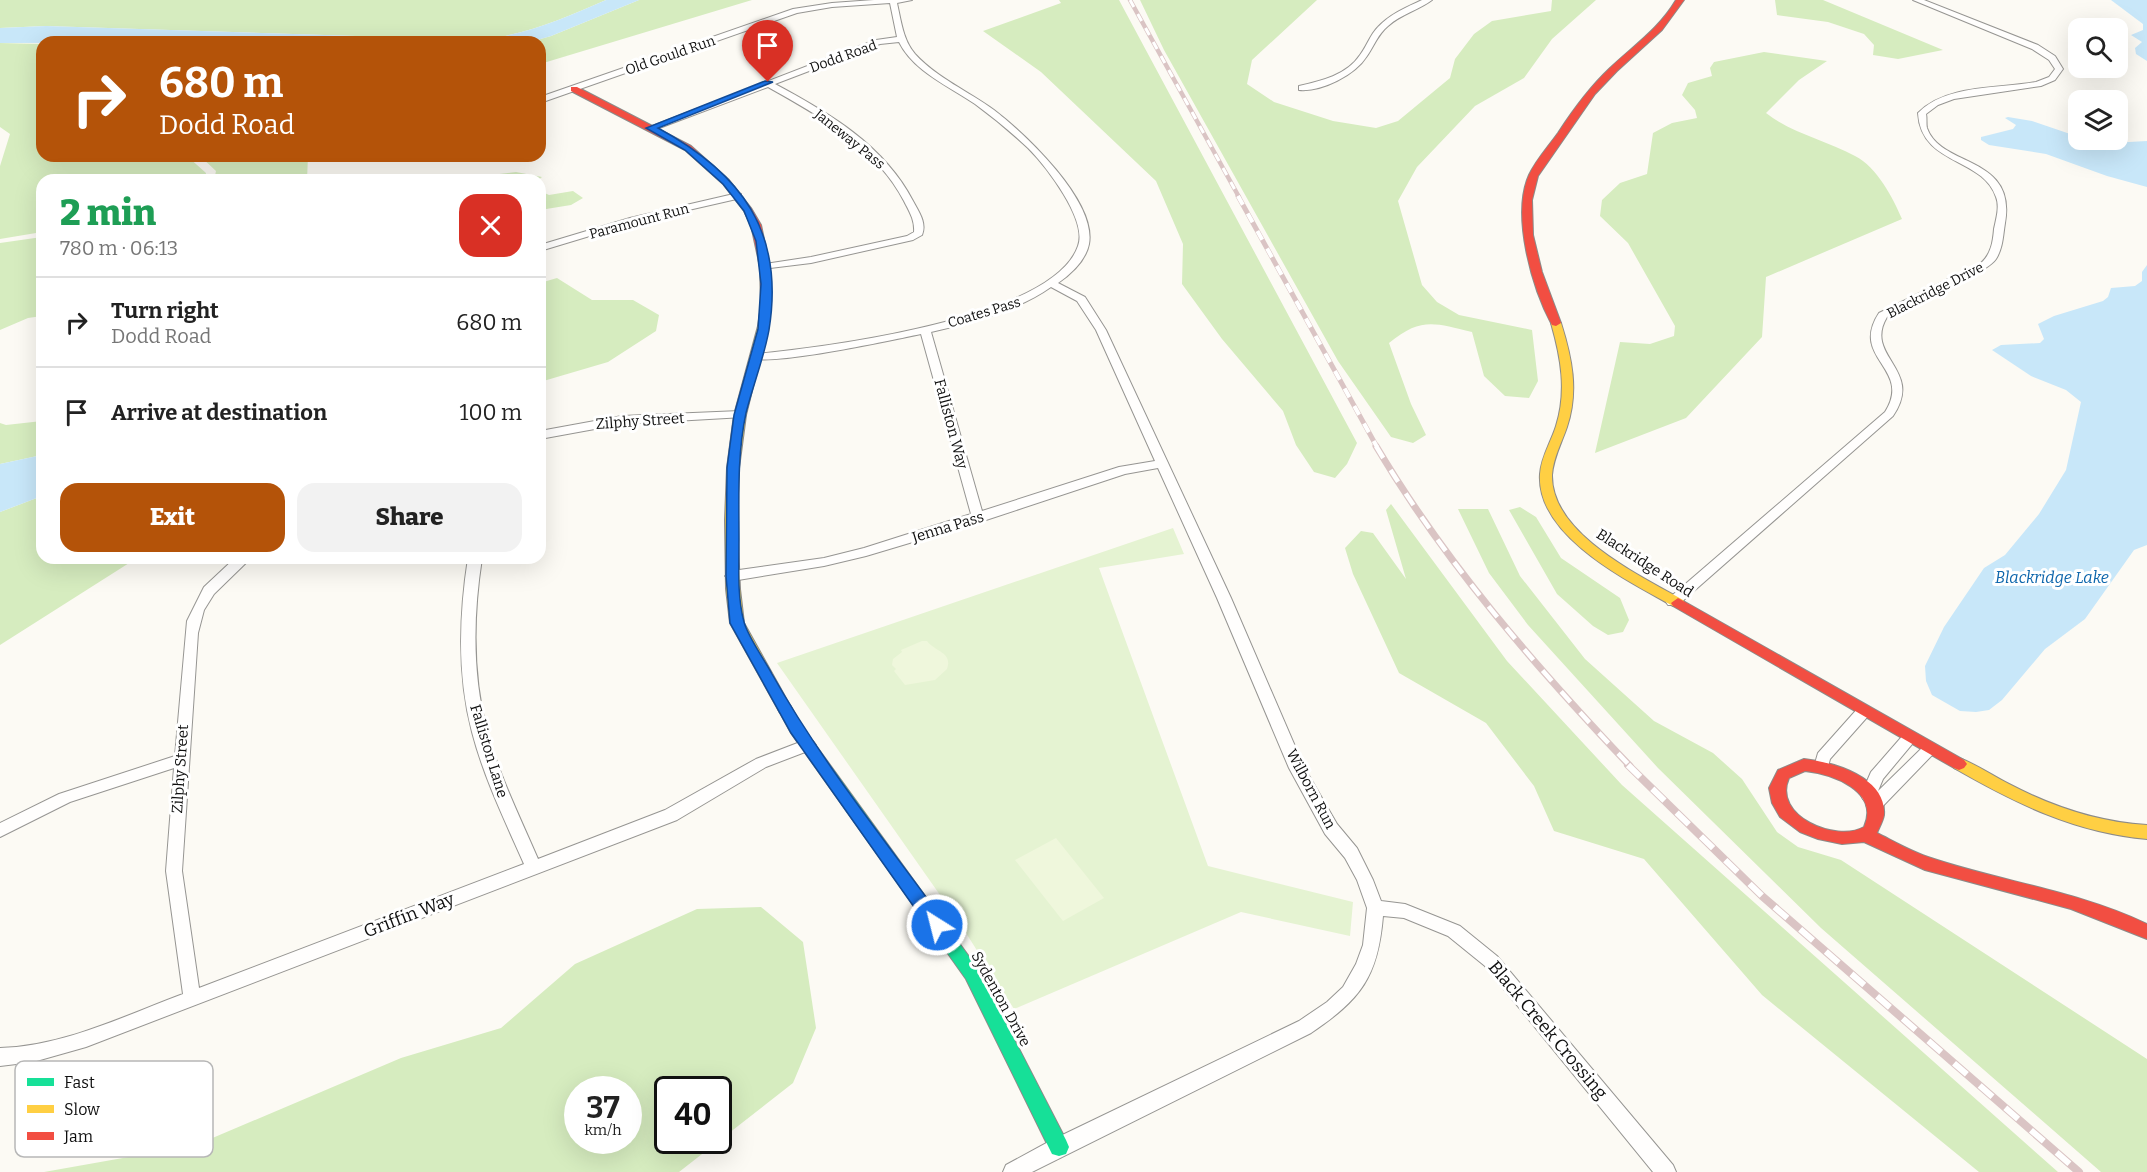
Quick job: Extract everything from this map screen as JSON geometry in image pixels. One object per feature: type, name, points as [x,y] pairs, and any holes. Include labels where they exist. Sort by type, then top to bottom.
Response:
[{"type":"street","name":"Old Gould Run","points":[[546,98],[796,11],[843,4],[908,0]]},
{"type":"street","points":[[1302,88],[1320,85],[1353,66],[1363,57],[1373,39],[1386,24],[1428,0]]},
{"type":"street","name":"Blackridge Road","points":[[1680,0],[1666,22],[1585,98],[1532,178],[1525,196],[1524,209],[1534,257],[1561,335],[1569,375],[1563,422],[1548,465],[1545,485],[1550,500],[1566,526],[1581,541],[1620,570],[1910,737],[2045,810],[2112,830],[2147,832]]},
{"type":"street","name":"Blackridge Drive","points":[[1673,602],[1889,414],[1897,402],[1899,391],[1895,378],[1874,339],[1874,329],[1883,315],[1985,265],[1994,255],[2002,205],[1998,189],[1983,174],[1946,152],[1928,136],[1923,128],[1922,113],[1934,104],[1955,96],[2049,82],[2055,78],[2059,69],[2052,58],[2035,47],[1917,0]]},
{"type":"street","name":"Coates Pass","points":[[756,357],[806,353],[925,329],[1007,307],[1053,284],[1070,271],[1084,247],[1082,222],[1074,205],[1038,153],[993,114],[908,51],[901,39],[893,2]]},
{"type":"street","name":"Dodd Road","points":[[651,128],[879,42],[901,39]]},
{"type":"street","name":"Janeway Pass","points":[[765,267],[811,260],[910,238],[917,235],[919,223],[900,183],[872,154],[822,114],[768,82]]},
{"type":"street","name":"Sydenton Drive","points":[[574,88],[688,148],[709,165],[738,196],[756,225],[765,267],[766,306],[763,329],[740,415],[733,468],[732,576],[737,623],[796,729],[972,974],[1059,1147]]},
{"type":"street","name":"Paramount Run","points":[[546,246],[633,220],[738,196]]},
{"type":"street","name":"Wilborn Run","points":[[1013,1172],[1059,1147],[1305,1027],[1334,1008],[1349,993],[1364,967],[1372,945],[1375,908],[1365,880],[1351,853],[1331,829],[1297,768],[1224,598],[1092,315],[1081,299],[1053,284]]},
{"type":"street","name":"Falliston Way","points":[[925,329],[978,518]]},
{"type":"street","name":"Zilphy Street","points":[[546,434],[622,420],[740,415]]},
{"type":"street","name":"Jenna Pass","points":[[732,576],[824,562],[866,552],[1123,470],[1161,464]]},
{"type":"street","name":"Zilphy Street","points":[[192,998],[174,871],[193,620],[210,589],[237,564]]},
{"type":"street","name":"Falliston Lane","points":[[474,564],[468,622],[469,666],[475,714],[505,803],[533,867]]},
{"type":"street","points":[[1822,767],[1823,757],[1864,711]]},
{"type":"street","points":[[1865,835],[1876,822],[1871,800],[1876,777],[1910,737]]},
{"type":"street","name":"Griffin Way","points":[[0,1057],[47,1052],[671,814],[761,763],[808,745]]},
{"type":"street","points":[[1871,800],[1930,748]]},
{"type":"street","points":[[0,831],[31,812],[55,802],[181,760]]},
{"type":"street","points":[[1871,800],[1848,777],[1822,767],[1804,765],[1783,774],[1777,787],[1781,804],[1797,822],[1820,835],[1845,839],[1865,835],[1939,868],[2094,906],[2147,932]]},
{"type":"street","name":"Black Creek Crossing","points":[[1375,908],[1405,911],[1454,931],[1491,961],[1666,1172]]},
{"type":"green space","points":[[0,0],[606,0],[545,25],[503,36],[357,36],[46,26],[0,28]]},
{"type":"green space","points":[[639,0],[752,0],[546,62],[546,37]]},
{"type":"green space","points":[[1059,0],[1119,0],[1357,443],[1347,464],[1335,478],[1314,472],[1296,445],[1283,411],[1222,339],[1182,284],[1183,244],[1156,181],[1041,72],[983,31],[1061,3]]},
{"type":"green space","points":[[1140,0],[1317,0],[1252,60],[1247,84],[1274,102],[1333,121],[1376,128],[1398,121],[1450,78],[1455,59],[1474,34],[1492,21],[1551,11],[1552,0],[1596,0],[1552,39],[1524,78],[1475,106],[1417,167],[1398,201],[1422,285],[1437,302],[1459,315],[1532,330],[1538,381],[1529,398],[1505,396],[1484,376],[1472,332],[1448,326],[1428,324],[1419,326],[1410,329],[1389,343],[1411,404],[1426,435],[1413,443],[1391,437],[1338,361],[1164,50]]},
{"type":"green space","points":[[1775,0],[1823,0],[1943,50],[1898,59],[1873,55],[1874,45],[1864,34],[1828,22],[1777,15]]},
{"type":"green space","points":[[0,43],[36,44],[36,162],[194,162],[206,174],[36,174],[36,233],[0,239],[0,166],[10,134],[0,127]]},
{"type":"green space","points":[[1764,52],[1827,61],[1799,80],[1766,113],[1798,132],[1844,150],[1863,161],[1877,175],[1902,219],[1766,277],[1762,337],[1686,418],[1595,453],[1620,342],[1650,344],[1674,336],[1675,326],[1628,243],[1600,216],[1602,200],[1620,183],[1647,174],[1653,133],[1672,123],[1697,118],[1695,110],[1682,95],[1688,83],[1712,76],[1710,68],[1714,62]]},
{"type":"green space","points":[[206,162],[308,162],[307,174],[215,174],[216,171]]},
{"type":"green space","points":[[516,172],[526,174],[499,174]]},
{"type":"green space","points":[[573,191],[583,198],[571,205],[546,209],[546,194]]},
{"type":"green space","points":[[36,238],[36,317],[0,330],[0,243]]},
{"type":"green space","points":[[557,278],[592,300],[633,300],[659,315],[656,331],[608,362],[546,380],[546,281]]},
{"type":"green space","points":[[36,422],[36,456],[0,464],[0,423],[6,425]]},
{"type":"green space","points":[[36,498],[36,564],[128,564],[0,645],[0,512]]},
{"type":"green space","points":[[1391,504],[1507,661],[1622,785],[2058,1172],[1979,1172],[1762,995],[1644,859],[1554,831],[1534,786],[1486,723],[1399,673],[1353,574],[1345,548],[1361,531],[1373,533],[1406,579],[1386,510]]},
{"type":"green space","points":[[1520,507],[1536,517],[1561,558],[1620,598],[1629,620],[1623,632],[1608,635],[1593,626],[1557,594],[1509,510]]},
{"type":"green space","points":[[1458,509],[1488,509],[1520,576],[1585,659],[1654,721],[1713,753],[1742,779],[1777,832],[1798,847],[1841,860],[2147,1059],[2147,1172],[2101,1172],[1821,928],[1658,768],[1528,625],[1489,573]]},
{"type":"green space","points":[[1173,528],[1184,554],[1099,568],[1208,866],[1353,902],[1350,936],[1241,912],[1014,1009],[959,922],[777,663]]},
{"type":"green space","points":[[927,641],[948,659],[947,669],[935,680],[905,685],[894,671],[896,669],[892,665],[893,659],[902,652],[901,650]]},
{"type":"green space","points":[[1056,838],[1104,898],[1063,921],[1015,860]]},
{"type":"green space","points":[[761,907],[803,942],[816,1028],[793,1083],[732,1131],[732,1076],[654,1076],[654,1154],[702,1154],[679,1172],[44,1172],[128,1157],[213,1157],[213,1138],[401,1058],[501,1028],[575,964],[697,909]]},
{"type":"water","points":[[606,0],[639,0],[546,37],[503,36],[545,25]]},
{"type":"water","points":[[2111,0],[2147,0],[2147,61],[2136,54],[2135,48],[2142,42],[2131,35],[2143,30],[2143,24]]},
{"type":"water","points":[[46,26],[357,36],[36,36],[36,43],[0,43],[0,28]]},
{"type":"water","points":[[2005,118],[2032,121],[2068,133],[2068,150],[2128,150],[2128,142],[2147,141],[2147,187],[2107,176],[2046,154],[1989,145],[1981,140],[1981,137],[2013,129],[2016,125]]},
{"type":"water","name":"Blackridge Lake","points":[[2147,265],[2147,545],[2134,550],[2085,619],[2045,649],[2002,700],[1989,710],[1960,711],[1932,695],[1926,681],[1925,666],[1944,627],[1984,568],[2005,555],[2039,514],[2066,470],[2081,402],[2066,390],[2031,376],[1992,350],[2001,345],[2040,343],[2044,339],[2038,324],[2054,316],[2103,301],[2108,297],[2111,288],[2135,286],[2142,281],[2142,272]]},
{"type":"water","points":[[36,456],[36,498],[0,512],[0,464]]},
{"type":"railway","points":[[1130,0],[1239,197]]},
{"type":"railway","points":[[1238,196],[1377,447]]},
{"type":"railway","points":[[1376,446],[1403,490],[1462,573],[1527,652],[1630,766]]},
{"type":"railway","points":[[1628,765],[1762,896],[2079,1172]]},
{"type":"traffic: fast","points":[[785,709],[796,729],[972,974],[1059,1147]]},
{"type":"traffic: slow","points":[[1556,323],[1566,360],[1568,397],[1563,422],[1547,468],[1548,495],[1558,515],[1574,534],[1594,551],[1639,581],[1678,603]]},
{"type":"traffic: slow","points":[[763,326],[740,415],[733,468],[731,520],[733,589],[737,623],[785,709]]},
{"type":"traffic: slow","points":[[1959,764],[2026,800],[2073,819],[2097,826],[2147,832]]},
{"type":"traffic: jam","points":[[1556,323],[1537,272],[1528,235],[1527,200],[1533,176],[1592,93],[1614,69],[1659,29],[1680,0]]},
{"type":"traffic: jam","points":[[574,89],[688,148],[726,182],[748,210],[756,225],[765,267],[766,306],[763,326]]},
{"type":"traffic: jam","points":[[1678,603],[1959,764]]},
{"type":"traffic: jam","points":[[1804,765],[1838,773],[1860,785],[1869,793],[1876,814],[1870,831],[1855,838],[1830,836],[1806,827],[1786,813],[1779,803],[1778,785],[1783,774],[1804,765]]},
{"type":"traffic: jam","points":[[1865,835],[1931,865],[2071,901],[2147,932]]},
{"type":"route","points":[[768,82],[651,128],[688,148],[726,182],[748,210],[761,241],[765,267],[766,306],[763,329],[740,415],[733,468],[732,576],[737,623],[796,729],[937,925]]}]
